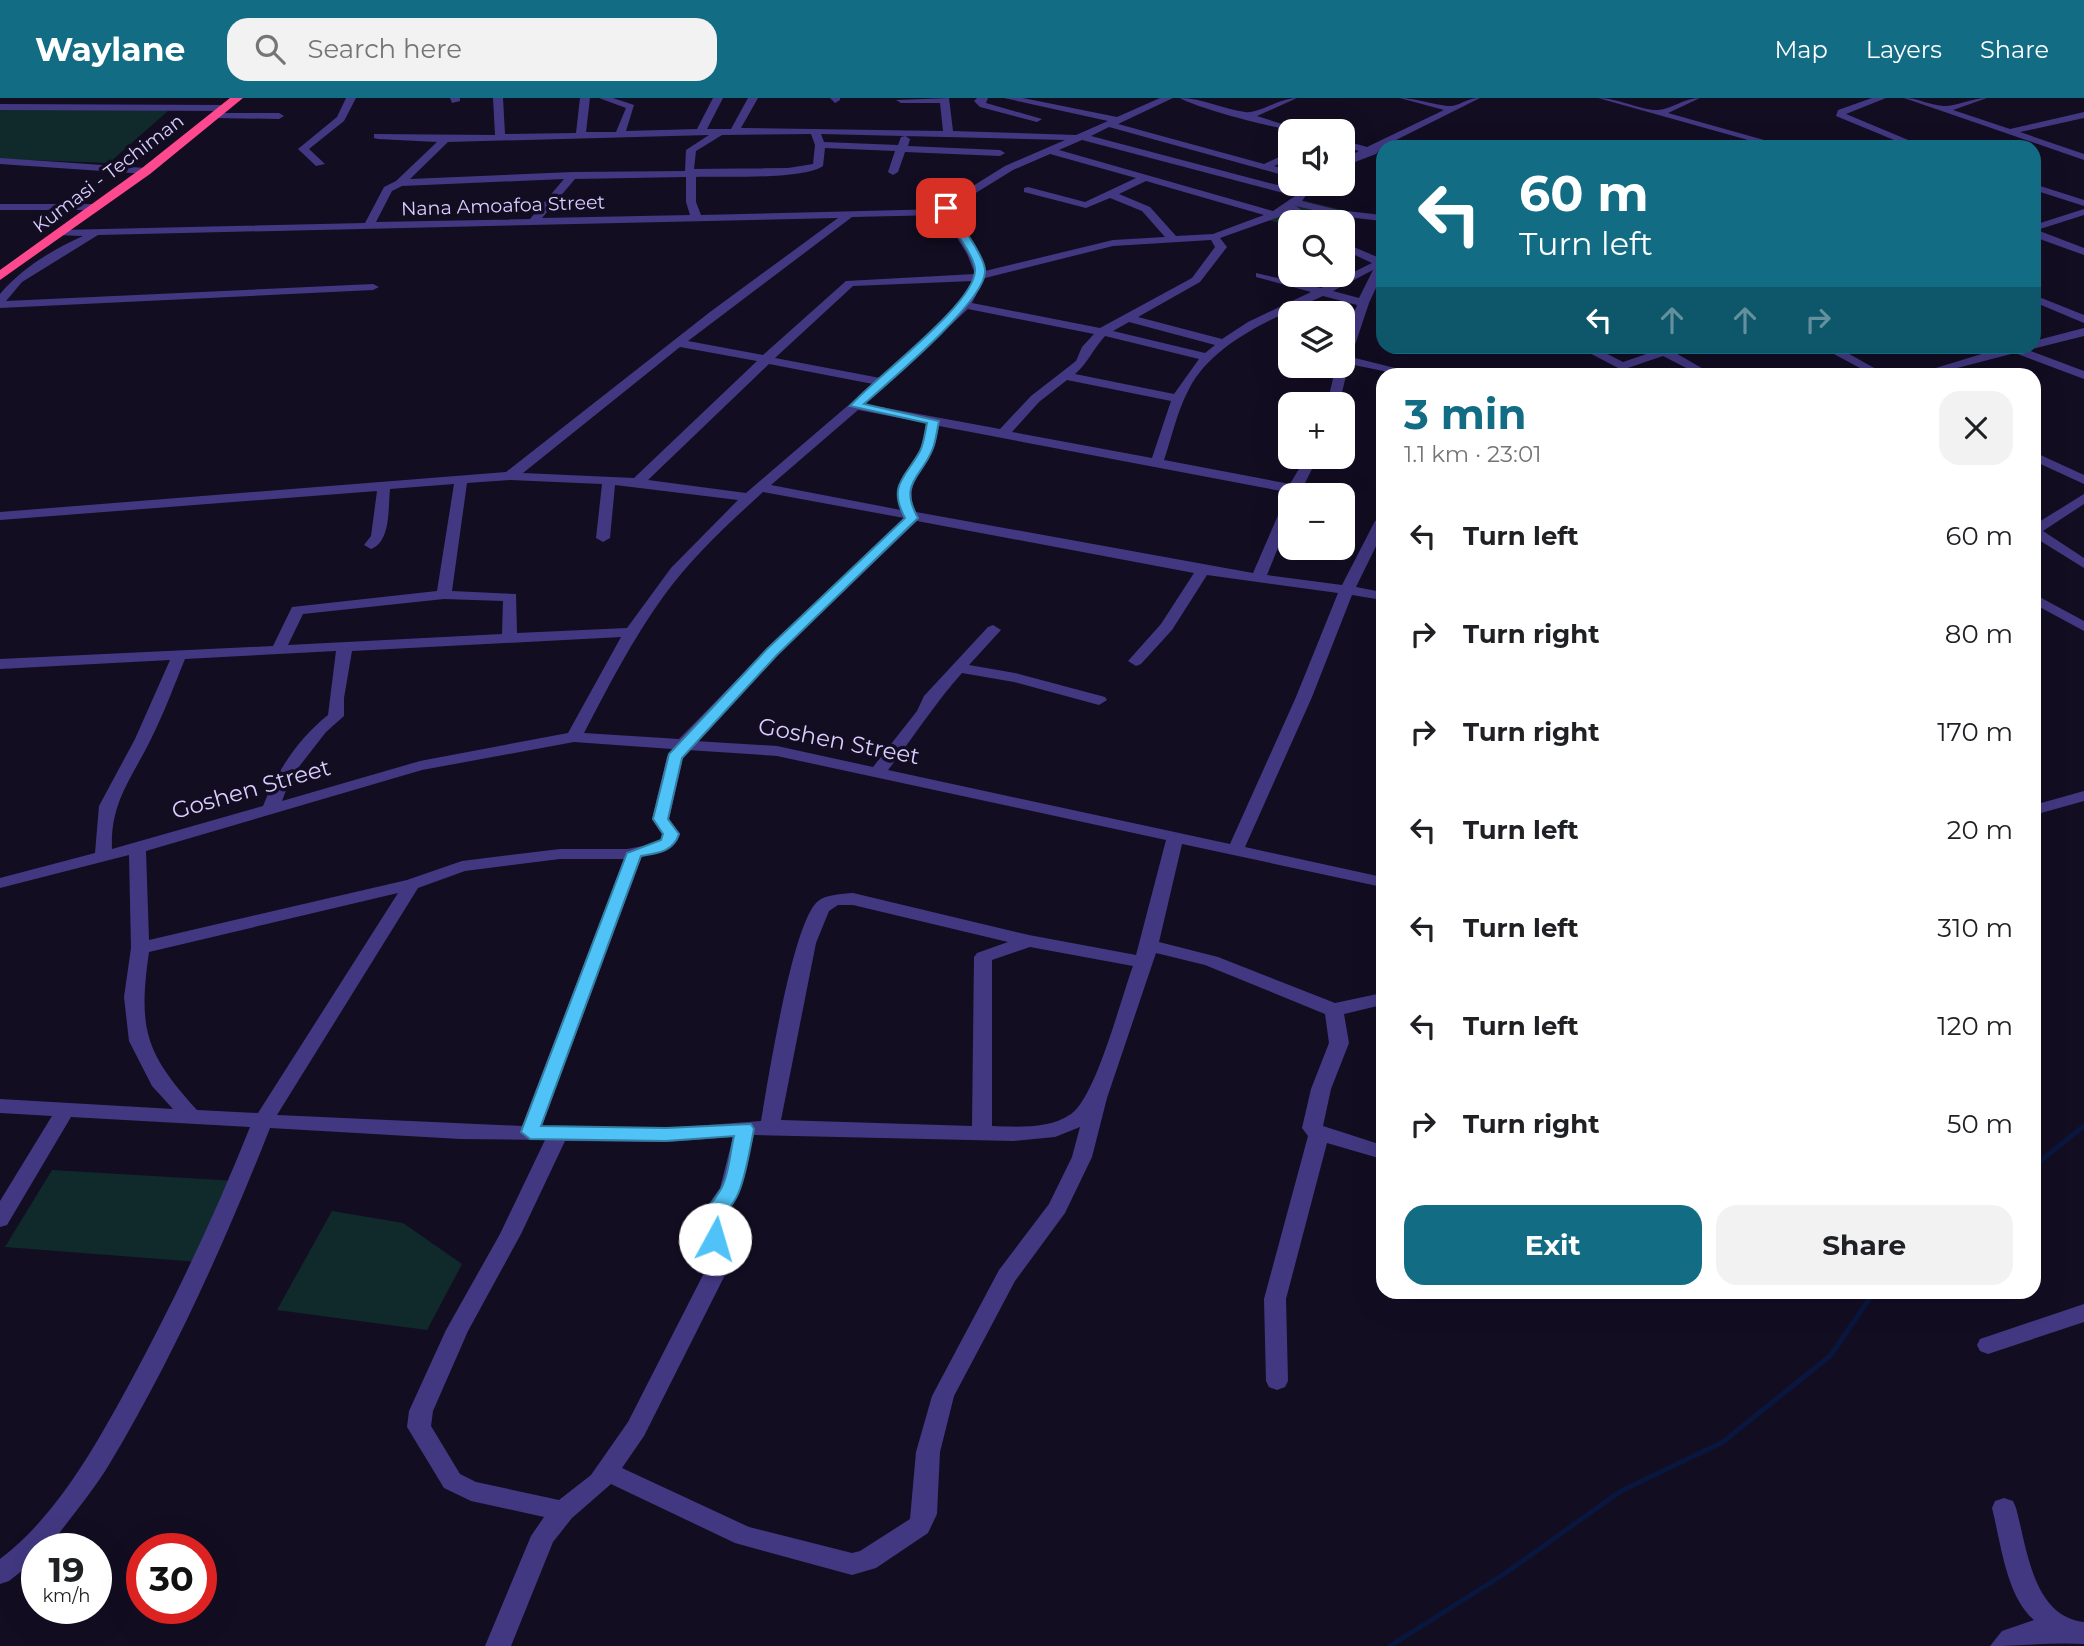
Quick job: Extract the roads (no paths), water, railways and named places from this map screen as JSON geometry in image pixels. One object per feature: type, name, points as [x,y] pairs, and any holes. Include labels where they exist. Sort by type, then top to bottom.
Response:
[{"type":"highway","name":"Kumasi - Techiman","points":[[0,276],[146,171],[237,98]]},
{"type":"street","points":[[320,164],[303,149],[341,119],[351,98]]},
{"type":"street","points":[[498,98],[500,138]]},
{"type":"street","points":[[581,135],[585,98]]},
{"type":"street","points":[[604,98],[631,107],[620,134]]},
{"type":"street","points":[[701,132],[718,98]]},
{"type":"street","points":[[734,132],[753,98]]},
{"type":"street","points":[[983,98],[979,101],[983,105],[1037,119]]},
{"type":"street","points":[[1009,98],[1113,122],[1278,171]]},
{"type":"street","points":[[574,737],[631,632],[674,573],[750,498],[882,382],[963,305],[976,289],[982,276],[980,266],[946,208],[953,201],[1009,168],[1166,98]]},
{"type":"street","points":[[1185,98],[1278,126]]},
{"type":"street","points":[[1247,117],[1292,98]]},
{"type":"street","points":[[1405,98],[1453,109]]},
{"type":"street","points":[[1603,98],[1758,140]]},
{"type":"street","points":[[1658,113],[1695,98]]},
{"type":"street","points":[[1881,98],[1841,112],[1841,116],[1902,140]]},
{"type":"street","points":[[1909,98],[2032,140]]},
{"type":"street","points":[[1945,109],[1982,98]]},
{"type":"street","points":[[893,172],[903,125],[900,99],[943,99],[948,133]]},
{"type":"street","points":[[1391,140],[1453,109],[1467,99]]},
{"type":"street","points":[[0,107],[221,112],[279,116]]},
{"type":"street","points":[[2008,132],[2084,116]]},
{"type":"street","points":[[378,136],[500,138],[815,130],[903,125],[948,133],[1078,136],[1338,213],[1376,217]]},
{"type":"street","points":[[369,226],[388,188],[400,183],[573,175],[779,171],[818,166],[820,145],[815,130]]},
{"type":"street","points":[[696,216],[691,202],[691,150],[721,132]]},
{"type":"street","points":[[1004,134],[1000,153],[1009,168]]},
{"type":"street","points":[[400,183],[445,139]]},
{"type":"street","points":[[2041,143],[2084,157]]},
{"type":"street","points":[[820,145],[1000,153]]},
{"type":"street","points":[[1355,147],[1376,154]]},
{"type":"street","points":[[1355,158],[1376,148]]},
{"type":"street","points":[[1048,150],[1275,215]]},
{"type":"street","points":[[0,161],[146,171]]},
{"type":"street","points":[[1265,167],[1278,161]]},
{"type":"street","points":[[534,221],[573,175]]},
{"type":"street","points":[[1028,190],[1086,205],[1144,178]]},
{"type":"street","points":[[2041,189],[2084,202]]},
{"type":"street","points":[[1110,194],[1146,209],[1173,239]]},
{"type":"street","points":[[637,483],[850,282],[956,280],[1113,243],[1214,237],[1275,215],[1299,196]]},
{"type":"street","points":[[1295,201],[1303,210]]},
{"type":"street","points":[[0,207],[96,207]]},
{"type":"street","name":"Nana Amoafoa Street","points":[[60,233],[947,212]]},
{"type":"street","points":[[2041,226],[2084,212]]},
{"type":"street","points":[[510,476],[851,214]]},
{"type":"street","points":[[0,303],[18,280],[97,232]]},
{"type":"street","points":[[2041,236],[2084,251]]},
{"type":"street","points":[[1004,433],[1023,410],[1081,363],[1088,347],[1102,331],[1196,280],[1221,247],[1214,237]]},
{"type":"street","points":[[1355,251],[1376,260]]},
{"type":"street","points":[[1156,464],[1177,398],[1186,383],[1209,358],[1248,328],[1376,265]]},
{"type":"street","points":[[1260,275],[1316,293],[1363,303]]},
{"type":"street","points":[[1355,327],[1376,276]]},
{"type":"street","points":[[0,303],[373,287]]},
{"type":"street","points":[[2041,301],[2084,319]]},
{"type":"street","points":[[963,305],[1102,331],[1209,358]]},
{"type":"street","points":[[1128,318],[1225,344]]},
{"type":"street","points":[[2041,342],[2084,332]]},
{"type":"street","points":[[680,343],[882,382]]},
{"type":"street","points":[[1594,354],[1615,368]]},
{"type":"street","points":[[1622,368],[1649,354]]},
{"type":"street","points":[[1668,354],[1695,368]]},
{"type":"street","points":[[1840,354],[1867,368]]},
{"type":"street","points":[[1944,368],[1996,354]]},
{"type":"street","points":[[2038,354],[2084,375]]},
{"type":"street","points":[[1355,361],[1385,368]]},
{"type":"street","points":[[1066,376],[1177,398]]},
{"type":"street","points":[[856,406],[1004,433],[1278,492]]},
{"type":"street","points":[[912,518],[904,504],[905,479],[926,450],[933,421]]},
{"type":"street","points":[[2041,459],[2084,480]]},
{"type":"street","points":[[0,516],[510,476],[609,480],[750,498]]},
{"type":"street","points":[[603,538],[609,480]]},
{"type":"street","points":[[444,596],[461,481]]},
{"type":"street","points":[[371,545],[378,536],[384,486]]},
{"type":"street","points":[[763,488],[912,518],[1203,570],[1376,595]]},
{"type":"street","points":[[2041,526],[2084,498]]},
{"type":"street","points":[[140,948],[412,884],[462,866],[511,858],[635,853],[659,848],[668,842],[671,834],[660,819],[675,757],[685,742],[772,652],[912,518]]},
{"type":"street","points":[[1258,579],[1278,530]]},
{"type":"street","points":[[1235,851],[1304,697],[1347,590],[1376,533]]},
{"type":"street","points":[[2041,536],[2084,564]]},
{"type":"street","points":[[1136,661],[1167,627],[1175,609],[1203,570]]},
{"type":"street","points":[[279,648],[297,610],[444,596],[511,597],[509,639]]},
{"type":"street","points":[[2041,602],[2084,627]]},
{"type":"street","points":[[878,772],[925,712],[930,699],[993,630]]},
{"type":"street","points":[[0,664],[631,632]]},
{"type":"street","points":[[270,809],[283,776],[320,729],[336,716],[336,698],[345,646]]},
{"type":"street","points":[[104,856],[104,821],[112,789],[142,741],[180,654]]},
{"type":"street","points":[[958,668],[1015,678],[1099,700]]},
{"type":"street","name":"Goshen Street","points":[[0,883],[137,848],[432,763],[574,737],[685,742],[777,751],[1175,839],[1376,876]]},
{"type":"street","points":[[2041,808],[2084,796]]},
{"type":"street","points":[[606,1471],[660,1494],[744,1536],[852,1564],[867,1560],[919,1526],[925,1514],[928,1451],[943,1396],[1007,1276],[1058,1208],[1082,1157],[1097,1098],[1146,954],[1175,839]]},
{"type":"street","points":[[137,848],[140,948],[133,997],[139,1041],[159,1081],[192,1117]]},
{"type":"street","points":[[530,1132],[635,853]]},
{"type":"street","points":[[0,1573],[34,1547],[101,1458],[169,1333],[231,1202],[263,1121],[412,884]]},
{"type":"street","points":[[770,1127],[797,982],[821,907],[836,900],[853,899],[1029,941],[1211,961],[1334,1010],[1376,1000]]},
{"type":"street","points":[[982,1133],[984,957],[1029,941]]},
{"type":"street","points":[[1334,1010],[1339,1043],[1312,1120],[1312,1128],[1319,1134],[1376,1150]]},
{"type":"street","points":[[0,1106],[460,1132],[666,1135],[770,1127],[982,1133],[1055,1130],[1080,1119],[1097,1098]]},
{"type":"street","points":[[0,1219],[65,1111]]},
{"type":"street","points":[[498,1646],[543,1536],[563,1511],[599,1482],[636,1429],[715,1273],[718,1256],[712,1222],[715,1209],[730,1191],[745,1129]]},
{"type":"street","points":[[559,1133],[510,1234],[457,1330],[421,1411],[419,1427],[452,1481],[471,1491],[563,1511]]},
{"type":"street","points":[[1277,1381],[1275,1299],[1319,1134]]},
{"type":"street","points":[[1988,1345],[2084,1313]]},
{"type":"street","points":[[2004,1507],[2035,1606],[2075,1632]]},
{"type":"street","points":[[2003,1646],[2012,1636],[2075,1632]]},
{"type":"waterway","points":[[2041,1160],[2084,1126]]},
{"type":"waterway","points":[[1390,1646],[1504,1574],[1621,1491],[1723,1442],[1831,1355],[1869,1299]]}]
